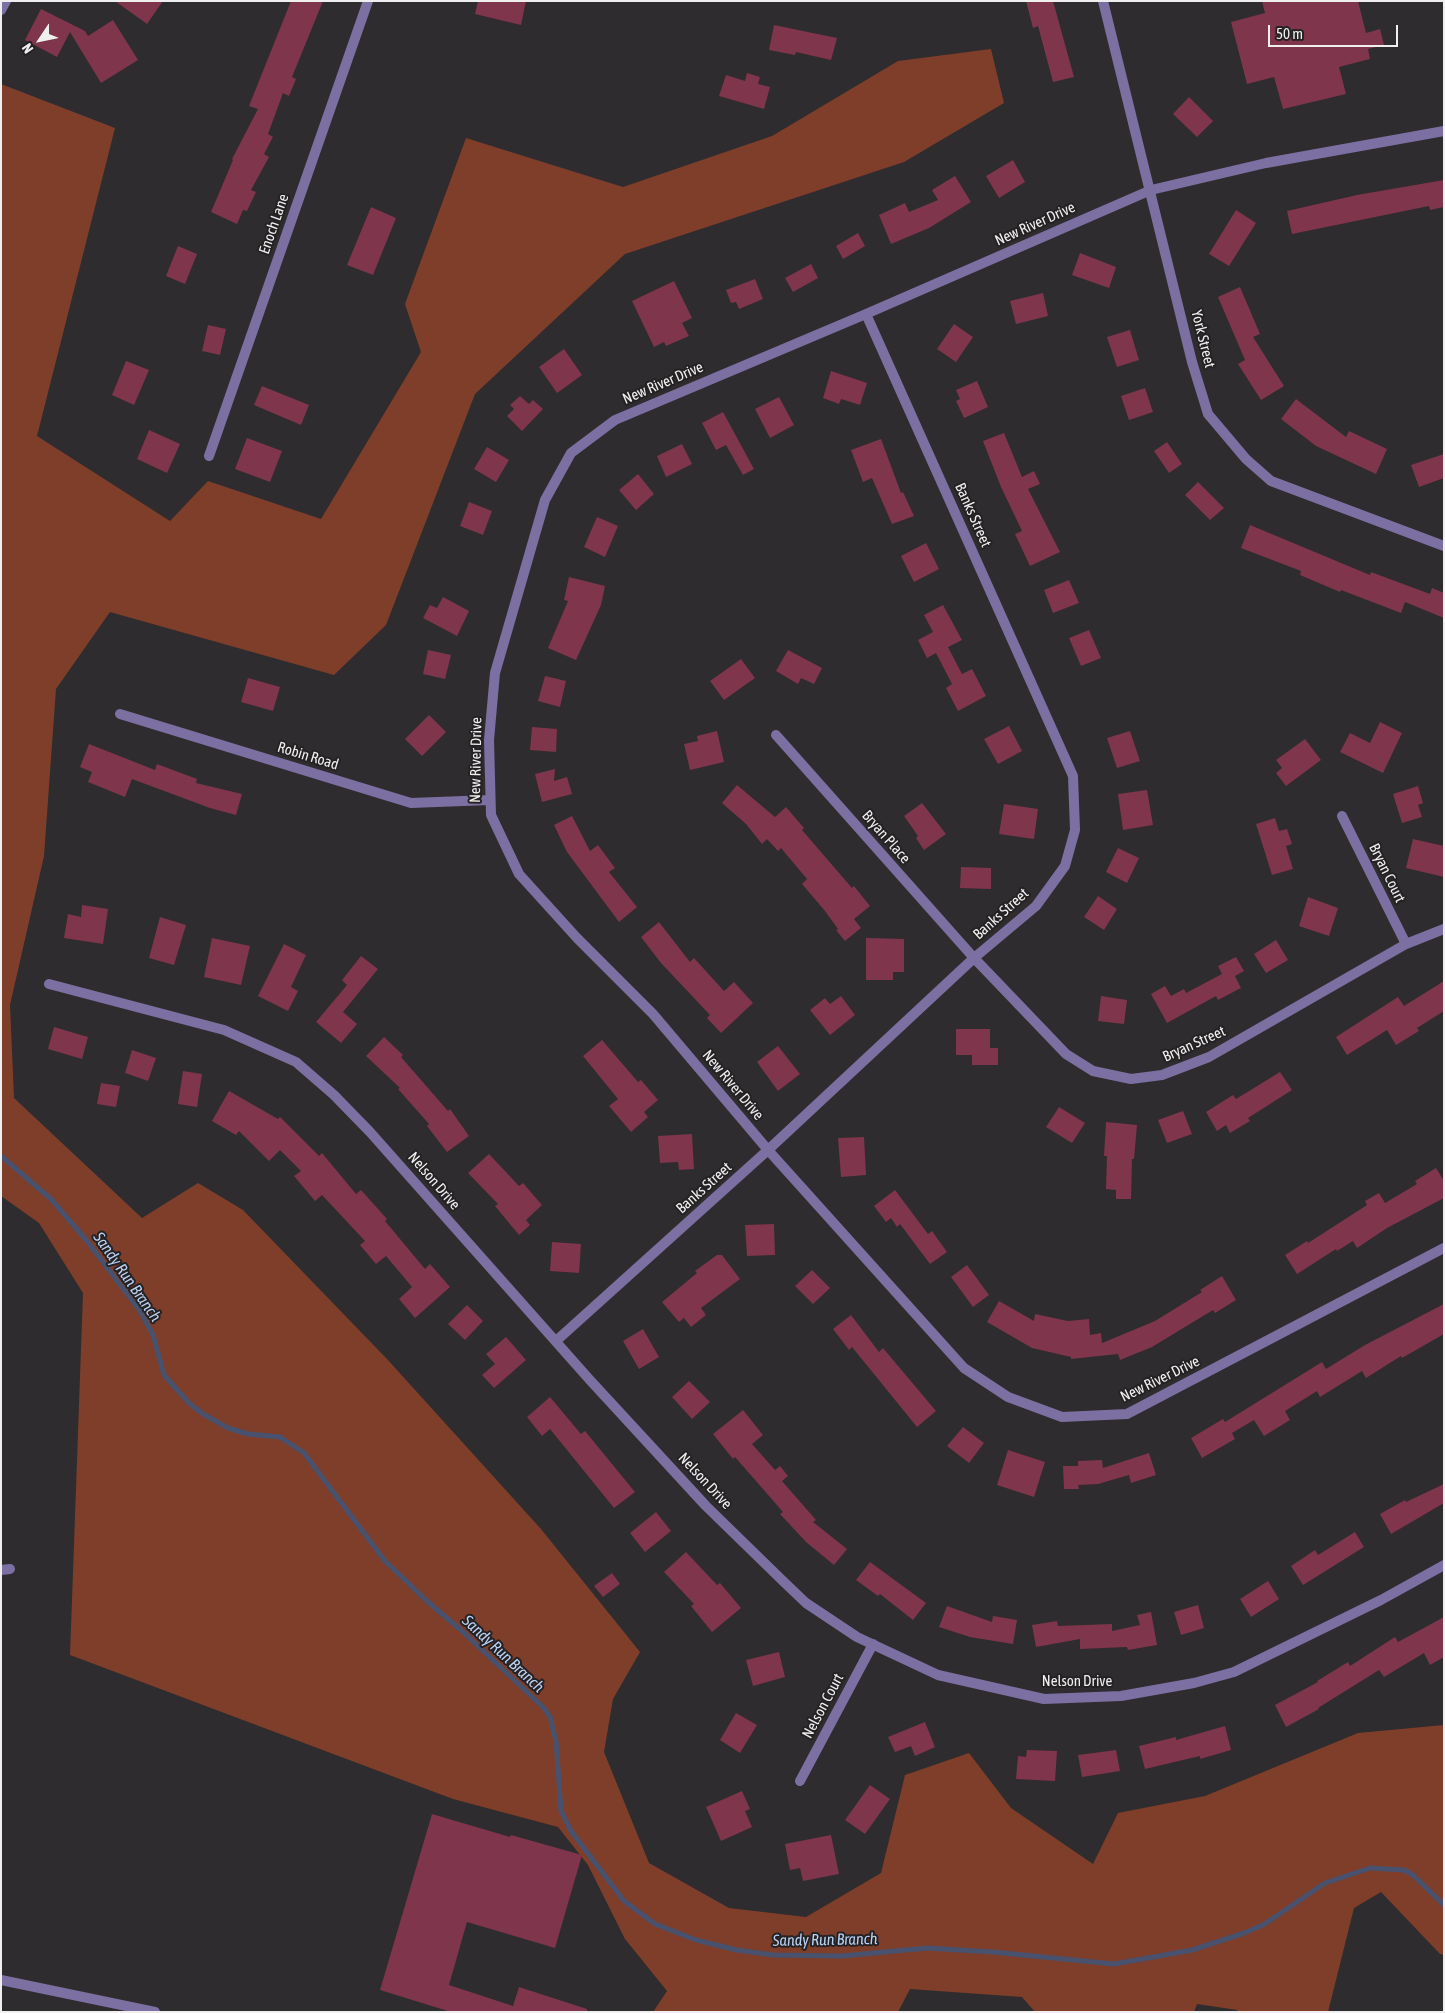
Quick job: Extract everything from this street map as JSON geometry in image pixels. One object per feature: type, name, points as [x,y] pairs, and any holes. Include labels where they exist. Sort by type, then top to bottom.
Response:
[{"type":"street","points":[[1,10],[6,1]]},
{"type":"street","name":"Enoch Lane","points":[[208,456],[368,1]]},
{"type":"street","name":"York Street","points":[[1103,1],[1192,362],[1208,414],[1246,460],[1271,481],[1444,546]]},
{"type":"street","name":"New River Drive","points":[[1444,131],[1266,163],[1151,190],[866,314],[615,420],[571,453],[545,500],[495,673],[489,740],[491,815],[519,874],[577,938],[653,1014],[768,1150],[964,1368],[1008,1397],[1062,1416],[1127,1414],[1444,1248]]},
{"type":"street","name":"Banks Street","points":[[556,1341],[768,1150],[974,958],[1036,906],[1065,866],[1075,830],[1073,776],[866,314]]},
{"type":"street","name":"Robin Road","points":[[120,714],[411,803],[490,800]]},
{"type":"street","name":"Bryan Place","points":[[776,735],[974,958]]},
{"type":"street","name":"Bryan Court","points":[[1342,816],[1406,944]]},
{"type":"street","name":"Bryan Street","points":[[974,958],[1066,1054],[1093,1071],[1131,1079],[1162,1075],[1209,1057],[1406,944],[1444,929]]},
{"type":"street","name":"Nelson Drive","points":[[49,984],[224,1030],[296,1062],[334,1095],[370,1132],[706,1506],[785,1583],[806,1603],[857,1637],[938,1675],[1044,1699],[1122,1696],[1194,1683],[1234,1672],[1381,1600],[1444,1565]]},
{"type":"street","name":"Nelson Court","points":[[800,1782],[873,1644]]},
{"type":"street","points":[[1,1980],[155,2012]]},
{"type":"shaded area","points":[[991,49],[1004,103],[904,162],[625,254],[475,394],[386,625],[334,675],[110,612],[56,689],[44,856],[10,1005],[14,1098],[142,1218],[198,1183],[243,1210],[387,1359],[541,1529],[640,1652],[613,1699],[604,1752],[649,1863],[729,1908],[806,1917],[881,1873],[905,1775],[969,1753],[1011,1808],[1093,1864],[1118,1813],[1205,1796],[1358,1733],[1444,1725],[1444,1955],[1440,1954],[1381,1892],[1354,1908],[1328,2012],[1237,2012],[1237,2010],[1197,2004],[1194,2012],[1035,2012],[1022,1997],[910,1989],[898,2012],[653,2012],[667,1991],[625,1939],[588,1865],[558,1827],[453,1799],[70,1655],[83,1293],[39,1223],[1,1196],[1,84],[115,128],[37,436],[170,521],[208,481],[321,519],[421,352],[405,304],[466,138],[623,187],[772,136],[898,61]]},
{"type":"building","points":[[115,1],[163,1],[147,24]]},
{"type":"building","points":[[291,1],[323,1],[292,77],[296,79],[289,96],[283,93],[268,134],[273,137],[264,154],[269,157],[251,190],[256,192],[247,211],[243,210],[237,224],[211,212],[232,159],[258,109],[249,106]]},
{"type":"building","points":[[478,1],[526,1],[521,25],[475,14]]},
{"type":"building","points":[[1026,1],[1053,1],[1074,77],[1053,82],[1038,26],[1033,28]]},
{"type":"building","points":[[1262,1],[1358,1],[1366,33],[1380,29],[1384,45],[1368,49],[1370,59],[1339,67],[1346,94],[1283,109],[1274,77],[1247,84],[1231,22],[1265,13]]},
{"type":"building","points":[[41,9],[85,31],[88,36],[113,20],[138,60],[101,83],[70,32],[57,57],[25,40]]},
{"type":"building","points":[[774,25],[837,38],[831,60],[796,52],[795,55],[769,50]]},
{"type":"building","points":[[747,73],[760,77],[758,84],[770,87],[764,109],[719,96],[726,75],[745,81]]},
{"type":"building","points":[[1189,97],[1213,121],[1197,137],[1173,114]]},
{"type":"building","points":[[1013,160],[1025,182],[999,198],[986,176]]},
{"type":"building","points":[[955,176],[971,202],[929,228],[891,244],[879,215],[905,203],[909,212],[938,200],[932,190]]},
{"type":"building","points":[[1444,180],[1444,207],[1430,210],[1429,206],[1292,234],[1287,211],[1357,195]]},
{"type":"building","points":[[371,207],[396,218],[373,275],[347,265]]},
{"type":"building","points":[[1236,210],[1256,223],[1229,266],[1209,254]]},
{"type":"building","points":[[858,233],[865,246],[843,259],[836,246]]},
{"type":"building","points":[[178,246],[197,254],[185,284],[166,276]]},
{"type":"building","points":[[1080,253],[1116,267],[1109,288],[1072,275]]},
{"type":"building","points":[[811,264],[818,278],[793,292],[785,278]]},
{"type":"building","points":[[755,279],[763,299],[739,309],[736,302],[731,303],[726,290]]},
{"type":"building","points":[[674,281],[692,318],[682,323],[689,336],[666,346],[664,342],[654,347],[632,301]]},
{"type":"building","points":[[1240,287],[1260,334],[1253,337],[1284,386],[1261,400],[1238,364],[1245,360],[1218,297]]},
{"type":"building","points":[[1043,293],[1048,316],[1016,324],[1010,301]]},
{"type":"building","points":[[954,324],[973,337],[956,362],[937,349]]},
{"type":"building","points":[[208,325],[226,329],[220,355],[202,351]]},
{"type":"building","points":[[1130,330],[1139,360],[1117,367],[1107,337]]},
{"type":"building","points":[[564,349],[582,375],[557,393],[539,367]]},
{"type":"building","points":[[126,361],[149,370],[134,405],[112,395]]},
{"type":"building","points":[[831,371],[867,383],[860,405],[841,399],[839,404],[823,398]]},
{"type":"building","points":[[977,381],[988,407],[964,418],[956,401],[960,399],[956,390]]},
{"type":"building","points":[[262,386],[309,405],[301,425],[254,405]]},
{"type":"building","points":[[1145,388],[1153,412],[1129,420],[1121,396]]},
{"type":"building","points":[[520,396],[529,404],[533,400],[543,409],[522,431],[507,416],[514,409],[510,405]]},
{"type":"building","points":[[779,397],[794,425],[770,438],[755,409]]},
{"type":"building","points":[[1296,399],[1346,437],[1349,431],[1387,449],[1376,474],[1316,446],[1281,419]]},
{"type":"building","points":[[723,412],[754,469],[743,475],[726,445],[716,450],[702,423]]},
{"type":"building","points":[[149,430],[180,444],[167,473],[137,459]]},
{"type":"building","points":[[1004,433],[1022,477],[1034,471],[1040,484],[1028,489],[1060,552],[1030,566],[1015,534],[1022,531],[1001,487],[983,441]]},
{"type":"building","points":[[247,438],[282,451],[270,482],[235,469]]},
{"type":"building","points":[[881,439],[901,493],[903,492],[914,516],[892,524],[872,478],[863,482],[851,450]]},
{"type":"building","points":[[1167,442],[1182,464],[1169,473],[1154,451]]},
{"type":"building","points":[[682,444],[692,464],[666,477],[657,456]]},
{"type":"building","points":[[487,447],[509,460],[496,482],[474,469]]},
{"type":"building","points":[[1444,454],[1444,478],[1419,487],[1411,465]]},
{"type":"building","points":[[638,474],[654,494],[636,510],[619,490]]},
{"type":"building","points":[[1198,482],[1224,508],[1210,520],[1185,495]]},
{"type":"building","points":[[469,502],[492,511],[483,535],[460,526]]},
{"type":"building","points":[[597,517],[618,526],[605,557],[584,547]]},
{"type":"building","points":[[1250,525],[1370,575],[1371,572],[1430,594],[1432,588],[1444,593],[1444,618],[1405,602],[1401,613],[1341,590],[1340,592],[1300,575],[1301,571],[1241,548]]},
{"type":"building","points":[[926,543],[939,569],[914,582],[901,556]]},
{"type":"building","points":[[569,577],[605,586],[601,605],[576,660],[548,648],[568,601],[564,600]]},
{"type":"building","points":[[1069,580],[1079,603],[1053,613],[1044,590]]},
{"type":"building","points":[[443,597],[469,611],[457,636],[423,618],[430,605],[437,608]]},
{"type":"building","points":[[943,605],[962,640],[948,647],[962,674],[972,669],[986,696],[958,711],[946,688],[952,684],[936,653],[927,658],[918,640],[933,632],[924,615]]},
{"type":"building","points":[[1089,630],[1101,658],[1081,666],[1069,638]]},
{"type":"building","points":[[428,650],[451,655],[445,679],[423,674]]},
{"type":"building","points":[[788,650],[822,668],[814,684],[801,678],[798,684],[776,671]]},
{"type":"building","points":[[741,659],[755,678],[724,700],[710,681]]},
{"type":"building","points":[[545,676],[566,681],[560,707],[538,701]]},
{"type":"building","points":[[248,678],[280,687],[273,711],[241,702]]},
{"type":"building","points":[[429,715],[446,732],[422,756],[405,739]]},
{"type":"building","points":[[1380,722],[1402,733],[1383,773],[1340,752],[1350,733],[1370,743]]},
{"type":"building","points":[[1009,726],[1022,751],[998,764],[984,739]]},
{"type":"building","points":[[532,727],[557,729],[556,752],[530,750]]},
{"type":"building","points":[[717,731],[724,762],[690,770],[684,744],[698,741],[697,736]]},
{"type":"building","points":[[1130,731],[1140,761],[1117,768],[1107,738]]},
{"type":"building","points":[[1305,739],[1321,760],[1286,786],[1276,773],[1282,768],[1276,760]]},
{"type":"building","points":[[89,744],[155,770],[157,764],[197,779],[196,783],[242,794],[236,815],[210,808],[132,779],[125,797],[88,782],[92,772],[80,767]]},
{"type":"building","points":[[555,769],[554,781],[567,777],[572,794],[542,802],[535,774]]},
{"type":"building","points":[[737,785],[775,817],[786,807],[804,828],[802,830],[870,906],[854,919],[861,928],[845,941],[825,911],[802,884],[807,879],[781,848],[778,851],[767,839],[762,844],[746,824],[722,803]]},
{"type":"building","points":[[1418,786],[1423,803],[1418,805],[1422,817],[1402,823],[1393,794]]},
{"type":"building","points":[[1147,790],[1153,825],[1123,830],[1118,794]]},
{"type":"building","points":[[922,803],[946,834],[924,850],[916,838],[918,836],[904,816]]},
{"type":"building","points":[[1004,804],[1038,809],[1034,839],[999,834]]},
{"type":"building","points":[[572,816],[590,851],[598,845],[615,868],[609,872],[637,907],[619,922],[567,852],[554,825]]},
{"type":"building","points":[[1275,818],[1279,831],[1287,829],[1292,844],[1286,846],[1293,869],[1272,875],[1256,824]]},
{"type":"building","points":[[1413,839],[1444,846],[1444,877],[1406,868]]},
{"type":"building","points":[[1118,848],[1139,858],[1127,883],[1106,872]]},
{"type":"building","points":[[961,867],[991,868],[991,889],[960,888]]},
{"type":"building","points":[[1098,896],[1117,909],[1104,930],[1084,917]]},
{"type":"building","points":[[1308,897],[1338,908],[1329,936],[1299,926]]},
{"type":"building","points":[[82,905],[108,909],[103,944],[64,938],[68,914],[81,917]]},
{"type":"building","points":[[160,917],[186,925],[174,965],[149,958]]},
{"type":"building","points":[[659,922],[690,962],[694,958],[724,991],[734,982],[753,1003],[721,1033],[707,1018],[710,1015],[661,963],[641,937]]},
{"type":"building","points":[[212,938],[250,946],[241,985],[204,977]]},
{"type":"building","points":[[866,938],[904,939],[904,972],[893,972],[893,980],[866,980]]},
{"type":"building","points":[[1276,940],[1288,960],[1266,973],[1254,954]]},
{"type":"building","points":[[284,944],[306,955],[291,987],[298,991],[288,1011],[258,996]]},
{"type":"building","points":[[361,956],[378,969],[343,1012],[357,1024],[341,1043],[316,1022],[347,985],[342,980]]},
{"type":"building","points":[[1236,957],[1244,971],[1235,976],[1241,988],[1218,1000],[1216,996],[1167,1023],[1151,994],[1165,986],[1171,996],[1184,989],[1186,993],[1222,974],[1218,966]]},
{"type":"building","points":[[1444,981],[1444,1011],[1417,1028],[1419,1031],[1396,1045],[1387,1030],[1347,1055],[1336,1037],[1398,997],[1404,1006]]},
{"type":"building","points":[[841,996],[855,1015],[830,1035],[810,1010],[825,998],[830,1004]]},
{"type":"building","points":[[1101,996],[1127,1000],[1124,1024],[1098,1021]]},
{"type":"building","points":[[54,1027],[88,1037],[82,1059],[48,1049]]},
{"type":"building","points":[[956,1029],[990,1029],[990,1048],[998,1048],[998,1065],[972,1065],[972,1055],[956,1055]]},
{"type":"building","points":[[384,1037],[403,1055],[401,1057],[448,1111],[450,1109],[469,1136],[447,1152],[427,1126],[429,1124],[398,1089],[400,1088],[366,1056]]},
{"type":"building","points":[[602,1040],[638,1082],[641,1080],[658,1100],[644,1112],[648,1117],[631,1132],[609,1106],[618,1099],[583,1056]]},
{"type":"building","points":[[778,1046],[800,1074],[778,1091],[757,1062]]},
{"type":"building","points":[[132,1050],[156,1058],[148,1081],[125,1073]]},
{"type":"building","points":[[183,1071],[202,1074],[197,1107],[178,1104]]},
{"type":"building","points":[[1280,1072],[1292,1090],[1248,1118],[1250,1121],[1230,1133],[1226,1125],[1217,1131],[1206,1112],[1233,1095],[1236,1099]]},
{"type":"building","points":[[101,1083],[120,1086],[116,1107],[97,1104]]},
{"type":"building","points":[[229,1091],[278,1119],[280,1117],[319,1156],[322,1153],[356,1194],[361,1190],[387,1219],[385,1221],[425,1269],[430,1264],[450,1287],[415,1318],[399,1299],[412,1287],[386,1256],[376,1264],[360,1245],[365,1241],[322,1195],[315,1201],[294,1176],[301,1171],[280,1150],[269,1161],[239,1131],[236,1135],[212,1121]]},
{"type":"building","points":[[1059,1107],[1085,1123],[1072,1143],[1046,1127]]},
{"type":"building","points":[[1183,1111],[1192,1134],[1167,1143],[1158,1120]]},
{"type":"building","points":[[1106,1122],[1137,1125],[1134,1159],[1132,1159],[1131,1199],[1116,1199],[1116,1190],[1106,1189],[1107,1156],[1104,1156]]},
{"type":"building","points":[[692,1134],[694,1169],[679,1170],[678,1162],[660,1163],[658,1136]]},
{"type":"building","points":[[864,1137],[866,1175],[841,1177],[838,1138]]},
{"type":"building","points":[[489,1154],[519,1186],[523,1183],[542,1205],[526,1220],[530,1225],[519,1235],[495,1206],[498,1204],[468,1173]]},
{"type":"building","points":[[1436,1168],[1444,1181],[1444,1198],[1387,1228],[1357,1248],[1353,1241],[1337,1251],[1336,1249],[1297,1274],[1285,1255],[1307,1241],[1308,1243],[1367,1205],[1365,1201],[1379,1193],[1385,1203],[1417,1184],[1415,1181]]},
{"type":"building","points":[[895,1190],[928,1234],[932,1231],[947,1252],[930,1264],[900,1224],[897,1227],[891,1218],[886,1222],[874,1206]]},
{"type":"building","points":[[774,1224],[775,1255],[747,1256],[745,1225]]},
{"type":"building","points":[[552,1242],[581,1244],[579,1273],[550,1271]]},
{"type":"building","points":[[717,1255],[722,1255],[740,1279],[701,1308],[706,1315],[691,1327],[684,1318],[679,1322],[662,1302],[697,1273],[695,1271]]},
{"type":"building","points":[[967,1265],[989,1295],[973,1307],[951,1277]]},
{"type":"building","points":[[812,1270],[830,1288],[813,1304],[795,1286]]},
{"type":"building","points":[[1222,1276],[1236,1300],[1215,1313],[1213,1310],[1152,1347],[1120,1360],[1118,1354],[1071,1359],[1071,1357],[1032,1348],[987,1322],[999,1301],[1034,1321],[1035,1314],[1068,1321],[1089,1319],[1090,1335],[1101,1333],[1102,1343],[1155,1321],[1202,1292],[1200,1290]]},
{"type":"building","points":[[1444,1304],[1444,1334],[1402,1358],[1401,1356],[1366,1378],[1362,1371],[1320,1397],[1317,1391],[1285,1411],[1290,1420],[1264,1436],[1254,1420],[1232,1433],[1235,1439],[1202,1458],[1191,1438],[1223,1419],[1225,1422],[1322,1362],[1326,1369],[1365,1345]]},
{"type":"building","points":[[467,1305],[483,1321],[465,1340],[448,1324]]},
{"type":"building","points":[[851,1315],[879,1352],[883,1348],[936,1411],[917,1427],[852,1347],[849,1350],[833,1329]]},
{"type":"building","points":[[643,1329],[659,1357],[639,1369],[623,1341]]},
{"type":"building","points":[[506,1337],[526,1360],[494,1388],[482,1375],[495,1364],[486,1354]]},
{"type":"building","points":[[689,1381],[710,1402],[692,1419],[672,1397]]},
{"type":"building","points":[[550,1397],[581,1434],[585,1431],[635,1492],[614,1508],[550,1429],[542,1436],[527,1417]]},
{"type":"building","points":[[743,1410],[763,1435],[752,1444],[775,1470],[780,1466],[788,1476],[782,1481],[816,1520],[813,1522],[847,1549],[834,1565],[806,1542],[780,1514],[783,1512],[735,1457],[733,1459],[713,1434]]},
{"type":"building","points":[[963,1427],[984,1443],[969,1463],[947,1446]]},
{"type":"building","points":[[1008,1450],[1045,1462],[1034,1497],[997,1485]]},
{"type":"building","points":[[1149,1453],[1156,1475],[1131,1483],[1129,1475],[1098,1484],[1078,1485],[1079,1489],[1064,1489],[1063,1466],[1078,1466],[1078,1461],[1102,1460],[1103,1468]]},
{"type":"building","points":[[1444,1484],[1444,1503],[1391,1534],[1380,1514],[1405,1500],[1406,1502]]},
{"type":"building","points":[[656,1512],[671,1531],[645,1552],[630,1533]]},
{"type":"building","points":[[1355,1532],[1364,1547],[1303,1585],[1291,1566],[1315,1550],[1318,1555]]},
{"type":"building","points":[[686,1552],[717,1585],[720,1583],[741,1608],[712,1632],[691,1606],[694,1604],[664,1572]]},
{"type":"building","points":[[870,1562],[926,1603],[913,1620],[880,1594],[878,1596],[856,1580]]},
{"type":"building","points":[[612,1573],[620,1584],[603,1597],[594,1586]]},
{"type":"building","points":[[1268,1581],[1279,1599],[1251,1617],[1240,1599]]},
{"type":"building","points":[[1198,1605],[1204,1628],[1181,1635],[1174,1612]]},
{"type":"building","points":[[947,1606],[992,1622],[993,1616],[1017,1620],[1013,1644],[970,1637],[939,1627]]},
{"type":"building","points":[[1151,1612],[1157,1645],[1128,1650],[1127,1647],[1080,1649],[1080,1639],[1036,1647],[1032,1625],[1057,1621],[1058,1626],[1112,1624],[1112,1631],[1140,1625],[1137,1615]]},
{"type":"building","points":[[1444,1617],[1444,1657],[1430,1665],[1424,1653],[1384,1677],[1379,1670],[1319,1709],[1286,1727],[1275,1705],[1318,1682],[1348,1662],[1350,1666],[1395,1637],[1398,1642]]},
{"type":"building","points":[[779,1652],[785,1677],[753,1686],[746,1660]]},
{"type":"building","points":[[736,1713],[757,1725],[740,1753],[720,1740]]},
{"type":"building","points":[[925,1722],[935,1747],[915,1756],[911,1746],[895,1752],[888,1737]]},
{"type":"building","points":[[1225,1726],[1231,1750],[1200,1759],[1200,1756],[1145,1769],[1139,1746],[1176,1737],[1176,1740]]},
{"type":"building","points":[[1027,1750],[1057,1751],[1055,1781],[1016,1779],[1018,1756],[1026,1757]]},
{"type":"building","points":[[1116,1750],[1120,1771],[1082,1777],[1078,1755]]},
{"type":"building","points":[[870,1785],[890,1799],[865,1834],[845,1820]]},
{"type":"building","points":[[742,1791],[750,1809],[745,1811],[752,1827],[721,1841],[706,1807]]},
{"type":"building","points":[[432,1814],[510,1837],[511,1835],[582,1855],[555,1948],[467,1922],[449,1985],[513,2006],[519,1987],[587,2009],[587,2012],[451,2012],[380,1990]]},
{"type":"building","points":[[831,1835],[839,1874],[803,1881],[800,1868],[790,1870],[785,1844]]},
{"type":"waterway","name":"Sandy Run Branch","points":[[1,1156],[51,1199],[87,1241],[140,1311],[153,1335],[164,1375],[189,1403],[203,1414],[228,1428],[248,1434],[280,1437],[304,1453],[385,1561],[544,1708],[550,1717],[556,1741],[561,1811],[571,1831],[624,1901],[655,1924],[696,1940],[737,1950],[773,1955],[842,1956],[927,1948],[993,1952],[1114,1964],[1192,1950],[1244,1933],[1263,1925],[1325,1883],[1370,1868],[1404,1870],[1413,1875],[1444,1905]]}]
